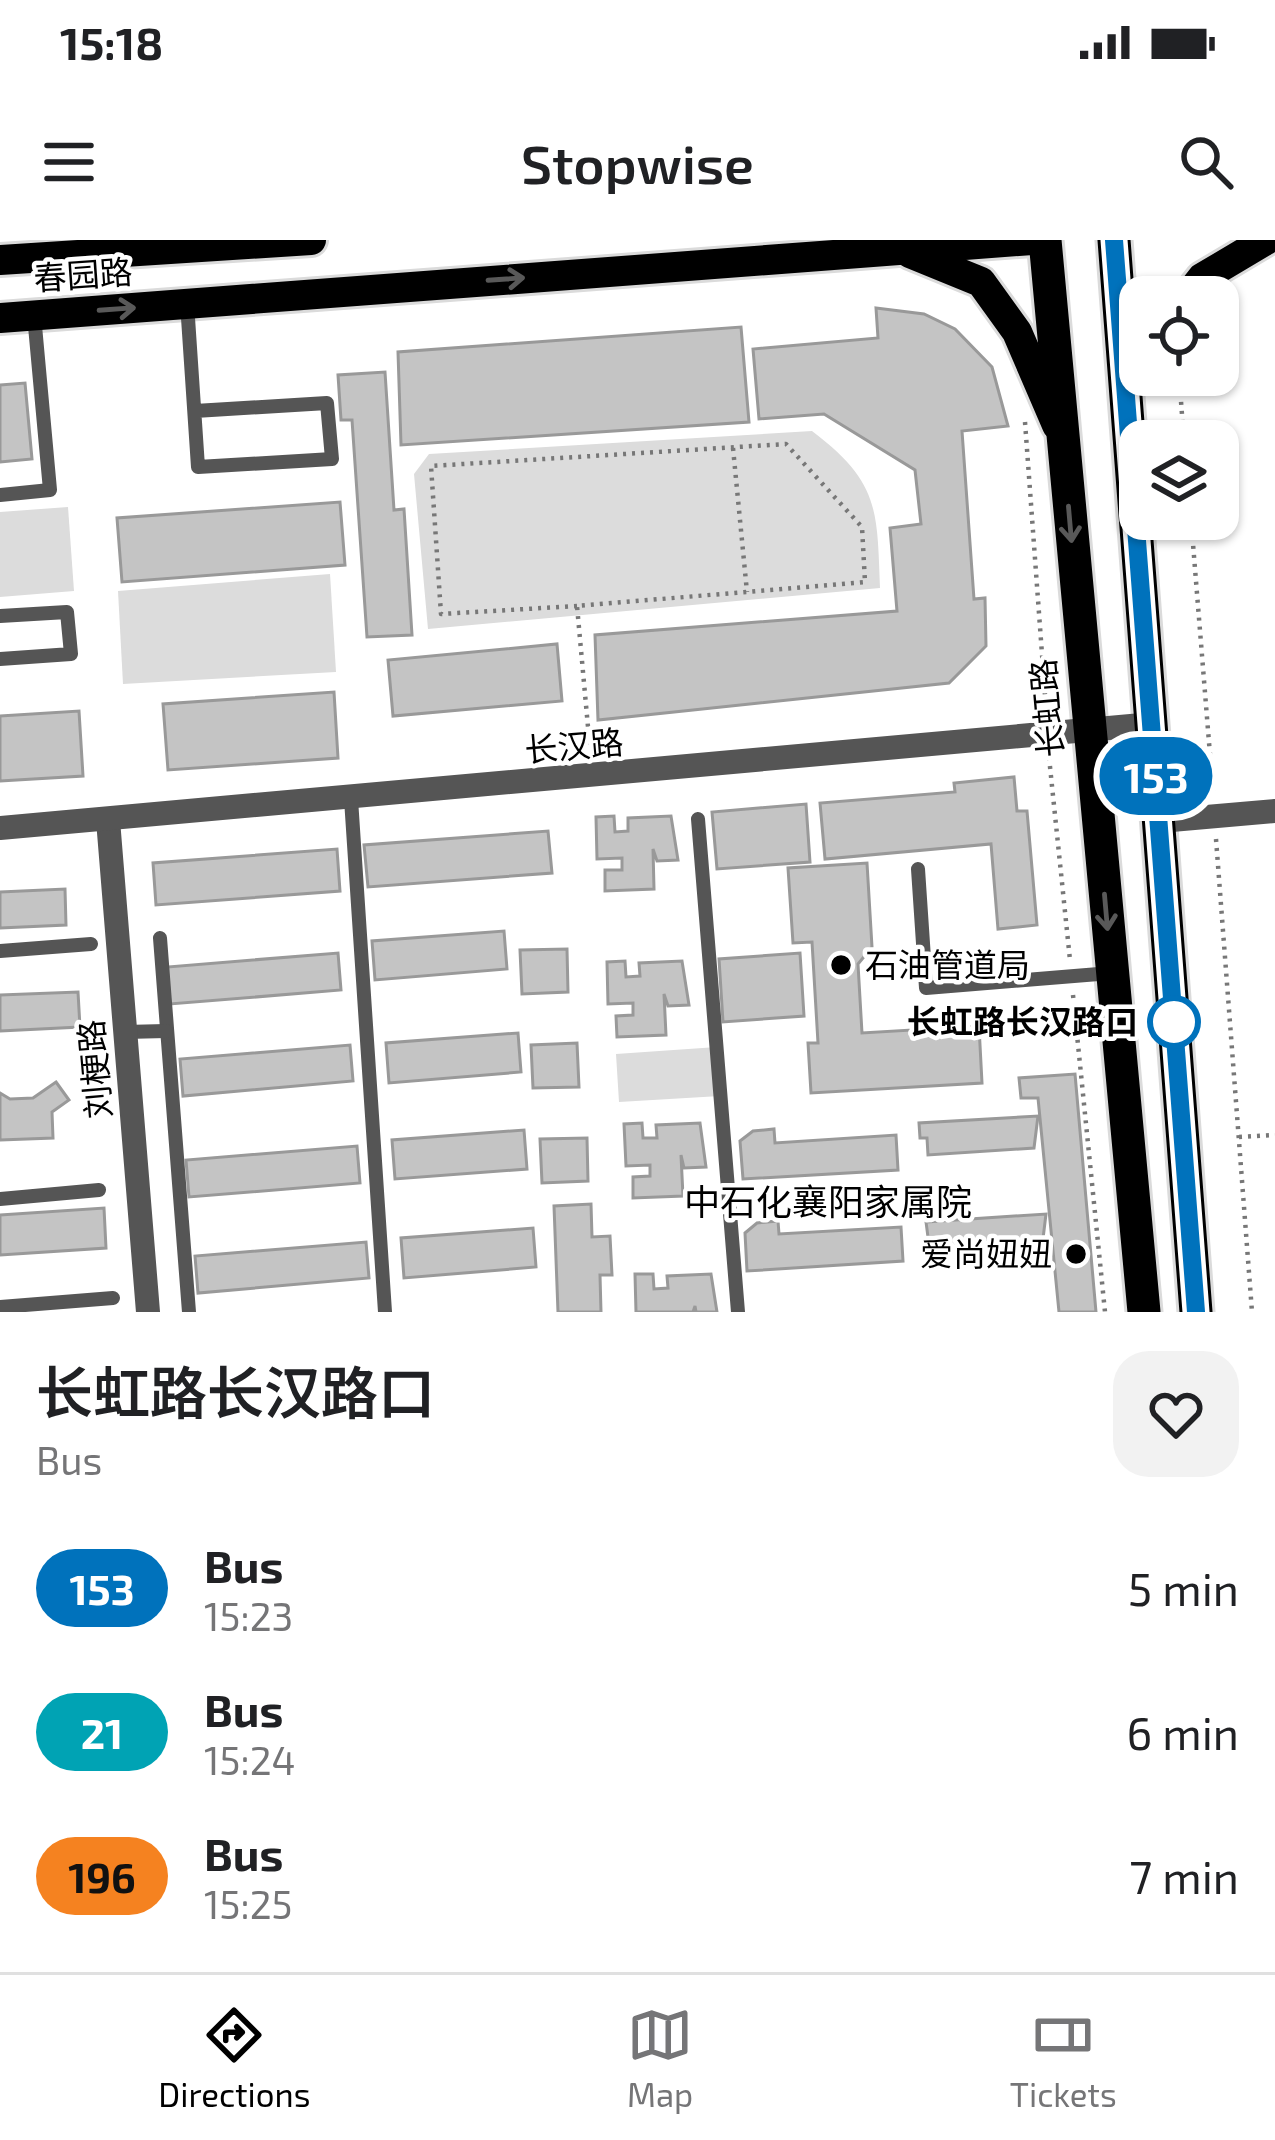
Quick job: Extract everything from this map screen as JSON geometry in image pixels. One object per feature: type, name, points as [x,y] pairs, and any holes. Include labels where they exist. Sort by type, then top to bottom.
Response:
[{"type":"highway","name":"长虹路","points":[[1045,240],[1144,1312]]},
{"type":"highway","points":[[1114,240],[1129,420]]},
{"type":"highway","points":[[1138,540],[1196,1312]]},
{"type":"main road","name":"春园路","points":[[0,260],[311,240]]},
{"type":"main road","name":"春园路","points":[[0,318],[1032,240]]},
{"type":"main road","points":[[1205,276],[1266,240]]},
{"type":"main road","points":[[898,249],[981,282],[1017,332],[1062,436]]},
{"type":"street","name":"长汉路","points":[[0,828],[1153,724]]},
{"type":"street","points":[[1160,821],[1275,811]]},
{"type":"street","name":"刘梗路","points":[[108,820],[148,1312]]},
{"type":"lane","points":[[187,304],[199,467],[332,459],[327,403],[195,411]]},
{"type":"lane","points":[[0,495],[50,490],[34,315]]},
{"type":"lane","points":[[0,616],[67,612],[71,654],[0,659]]},
{"type":"lane","points":[[351,799],[386,1312]]},
{"type":"lane","points":[[698,819],[738,1312]]},
{"type":"lane","points":[[918,869],[926,988],[1112,973]]},
{"type":"lane","points":[[160,938],[189,1312]]},
{"type":"lane","points":[[0,951],[91,944]]},
{"type":"lane","points":[[125,1032],[166,1031]]},
{"type":"lane","points":[[0,1199],[99,1190]]},
{"type":"lane","points":[[0,1307],[113,1298]]},
{"type":"path","points":[[1023,404],[1047,737],[1105,1312]]},
{"type":"path","points":[[786,444],[862,527],[865,583],[747,592],[441,614],[431,466],[786,444]]},
{"type":"path","points":[[733,447],[747,592]]},
{"type":"path","points":[[1193,540],[1252,1312]]},
{"type":"path","points":[[577,605],[591,752]]},
{"type":"path","points":[[1239,1137],[1275,1135]]},
{"type":"shaded area","points":[[812,431],[850,466],[870,499],[878,537],[880,588],[428,629],[414,474],[429,454]]},
{"type":"shaded area","points":[[68,507],[74,591],[0,597],[0,512]]},
{"type":"shaded area","points":[[330,574],[336,672],[123,684],[118,591]]},
{"type":"shaded area","points":[[717,1047],[720,1096],[619,1102],[616,1054]]},
{"type":"building","points":[[876,308],[924,314],[955,329],[992,367],[1008,426],[962,431],[974,599],[985,598],[986,646],[949,683],[598,720],[595,635],[897,611],[890,528],[921,524],[915,470],[824,414],[759,419],[753,349],[878,338]]},
{"type":"building","points":[[741,327],[749,422],[401,445],[398,352]]},
{"type":"building","points":[[385,372],[394,510],[404,509],[412,635],[367,637],[352,420],[341,420],[338,375]]},
{"type":"building","points":[[25,383],[32,459],[0,462],[0,385]]},
{"type":"building","points":[[340,502],[345,565],[122,582],[117,518]]},
{"type":"building","points":[[557,644],[562,701],[393,716],[388,660]]},
{"type":"building","points":[[334,692],[338,758],[168,770],[163,704]]},
{"type":"building","points":[[79,711],[83,776],[0,781],[0,716]]},
{"type":"building","points":[[1014,777],[1017,811],[1027,811],[1037,925],[998,929],[991,844],[825,859],[820,803],[955,792],[954,783]]},
{"type":"building","points":[[806,804],[810,862],[717,869],[712,812]]},
{"type":"building","points":[[614,816],[615,832],[628,831],[628,818],[671,816],[678,860],[657,861],[653,849],[654,889],[605,891],[605,870],[622,870],[622,858],[597,859],[596,817]]},
{"type":"building","points":[[548,831],[552,873],[368,887],[364,845]]},
{"type":"building","points":[[337,849],[340,891],[156,905],[153,863]]},
{"type":"building","points":[[867,863],[872,947],[858,964],[862,1033],[979,1026],[982,1083],[811,1093],[808,1043],[818,1043],[812,942],[793,943],[788,868]]},
{"type":"building","points":[[65,889],[66,925],[0,928],[0,892]]},
{"type":"building","points":[[504,931],[507,969],[375,980],[372,941]]},
{"type":"building","points":[[567,949],[568,992],[522,994],[520,950]]},
{"type":"building","points":[[338,953],[341,990],[170,1004],[167,967]]},
{"type":"building","points":[[800,953],[804,1016],[723,1022],[719,959]]},
{"type":"building","points":[[625,961],[626,977],[640,976],[639,963],[682,961],[689,1005],[668,1006],[664,994],[666,1035],[617,1037],[616,1016],[633,1015],[633,1003],[608,1004],[607,962]]},
{"type":"building","points":[[78,992],[80,1027],[0,1031],[0,995]]},
{"type":"building","points":[[518,1033],[521,1072],[389,1083],[386,1043]]},
{"type":"building","points":[[577,1043],[579,1087],[533,1088],[531,1045]]},
{"type":"building","points":[[350,1045],[353,1081],[183,1096],[180,1059]]},
{"type":"building","points":[[1075,1074],[1096,1312],[1059,1312],[1038,1098],[1021,1098],[1019,1078]]},
{"type":"building","points":[[56,1082],[69,1100],[52,1112],[53,1138],[0,1140],[0,1093],[10,1099],[33,1098]]},
{"type":"building","points":[[1038,1116],[1034,1148],[928,1155],[927,1138],[920,1138],[919,1123]]},
{"type":"building","points":[[642,1123],[643,1138],[657,1138],[656,1125],[700,1123],[706,1167],[684,1168],[681,1155],[683,1196],[633,1198],[633,1177],[650,1176],[650,1165],[626,1166],[624,1124]]},
{"type":"building","points":[[774,1129],[775,1143],[896,1135],[898,1170],[743,1179],[740,1141],[753,1131]]},
{"type":"building","points":[[524,1130],[527,1169],[395,1179],[392,1140]]},
{"type":"building","points":[[587,1138],[588,1181],[542,1183],[540,1139]]},
{"type":"building","points":[[357,1146],[360,1183],[189,1197],[186,1160]]},
{"type":"building","points":[[591,1204],[592,1237],[610,1236],[612,1275],[600,1275],[601,1312],[558,1312],[554,1206]]},
{"type":"building","points":[[104,1208],[106,1248],[0,1255],[0,1215]]},
{"type":"building","points":[[1046,1214],[1042,1247],[935,1253],[926,1222]]},
{"type":"building","points":[[778,1221],[779,1234],[901,1227],[903,1261],[747,1271],[745,1233],[757,1223]]},
{"type":"building","points":[[533,1228],[536,1267],[404,1278],[401,1238]]},
{"type":"building","points":[[366,1242],[369,1278],[198,1293],[195,1256]]},
{"type":"building","points":[[635,1274],[653,1274],[654,1289],[668,1288],[667,1276],[711,1274],[717,1312],[696,1312],[695,1306],[693,1312],[636,1312]]},
{"type":"bus line","name":"153","points":[[1114,240],[1196,1312]]},
{"type":"place","name":"石油管道局","points":[[841,965]]},
{"type":"place","name":"长虹路长汉路口","points":[[1174,1022]]},
{"type":"place","name":"爱尚妞妞","points":[[1076,1254]]},
{"type":"district","name":"中石化襄阳家属院","points":[[828,1202]]}]
